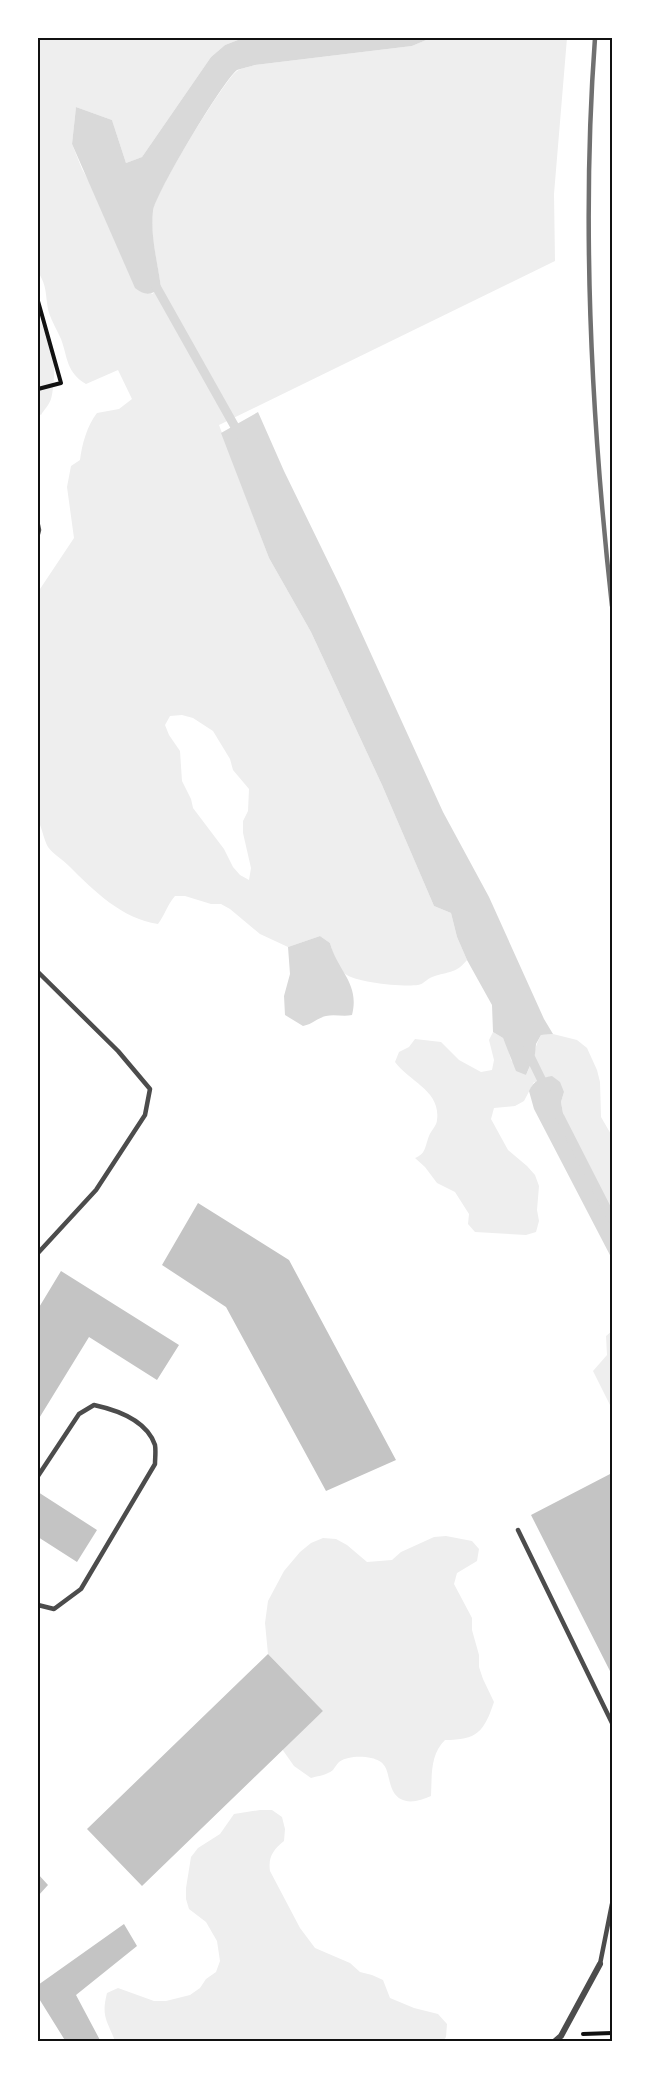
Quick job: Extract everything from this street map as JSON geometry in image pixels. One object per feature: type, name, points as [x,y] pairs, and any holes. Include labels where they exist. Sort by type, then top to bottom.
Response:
[{"type":"street","points":[[554,2042],[561,2036],[600,1964]]},
{"type":"lane","points":[[38,525],[38,534]]},
{"type":"lane","points":[[38,972],[118,1051],[150,1089],[145,1115],[96,1190],[38,1253]]},
{"type":"lane","points":[[38,1476],[79,1414],[94,1405],[111,1409],[146,1428],[155,1447],[155,1464],[81,1589],[54,1609],[38,1605]]},
{"type":"lane","points":[[518,1530],[612,1723]]},
{"type":"lane","points":[[600,1964],[612,1904]]},
{"type":"path","points":[[38,301],[61,383],[38,389]]},
{"type":"path","points":[[561,2036],[612,2033]]},
{"type":"shaded area","points":[[38,38],[243,38],[225,45],[211,57],[142,157],[126,163],[112,120],[76,107],[72,144],[82,169],[152,294],[161,288],[154,249],[153,210],[165,182],[205,114],[237,71],[255,65],[412,46],[431,38],[567,38],[554,194],[555,261],[219,425],[269,558],[311,632],[382,785],[434,906],[451,913],[457,937],[467,960],[463,965],[418,985],[368,982],[344,973],[337,963],[330,943],[320,936],[288,947],[260,934],[221,904],[211,904],[185,896],[175,896],[158,924],[145,921],[120,910],[109,902],[48,847],[38,824],[38,592],[74,538],[67,487],[71,466],[80,460],[90,424],[97,413],[119,409],[132,399],[118,370],[86,384],[75,375],[49,313],[45,287],[38,272]],"holes":[[[182,715],[193,718],[213,731],[230,759],[233,770],[249,789],[248,811],[243,821],[243,833],[251,868],[249,880],[233,867],[224,849],[193,808],[182,781],[180,751],[165,725],[170,716]]]},
{"type":"shaded area","points":[[243,38],[431,38],[412,46],[255,65],[237,70],[205,114],[157,200],[153,211],[153,230],[161,288],[151,293],[142,292],[135,288],[72,144],[76,107],[112,120],[126,163],[142,157],[211,57],[225,45]]},
{"type":"shaded area","points":[[38,312],[52,347],[54,365],[51,399],[41,415],[38,413]]},
{"type":"shaded area","points":[[258,412],[443,812],[489,897],[544,1019],[553,1034],[541,1035],[526,1075],[516,1071],[503,1038],[493,1032],[492,1005],[467,960],[457,937],[451,913],[434,906],[382,785],[311,632],[269,558],[221,433]]},
{"type":"shaded area","points":[[320,936],[330,943],[351,986],[354,1004],[352,1015],[326,1016],[303,1026],[285,1015],[284,996],[290,974],[288,947]]},
{"type":"shaded area","points":[[493,1032],[503,1038],[511,1060],[526,1075],[541,1035],[553,1034],[577,1040],[587,1048],[600,1082],[601,1117],[612,1136],[612,1223],[568,1141],[561,1102],[564,1092],[534,1082],[524,1101],[515,1106],[494,1108],[491,1119],[508,1150],[535,1175],[539,1186],[537,1210],[539,1221],[536,1232],[526,1235],[475,1232],[468,1224],[469,1214],[455,1192],[437,1183],[415,1158],[425,1149],[437,1122],[437,1110],[429,1094],[395,1062],[399,1052],[409,1047],[415,1039],[441,1042],[459,1060],[481,1072],[492,1070],[494,1060],[489,1040]]},
{"type":"shaded area","points":[[552,1076],[560,1082],[564,1092],[561,1102],[568,1141],[612,1223],[612,1259],[534,1109],[529,1091],[531,1087],[538,1080]]},
{"type":"shaded area","points":[[612,1331],[612,1409],[593,1371],[607,1355],[606,1336]]},
{"type":"shaded area","points":[[446,1536],[472,1541],[479,1549],[477,1561],[457,1573],[454,1584],[472,1618],[479,1667],[494,1702],[487,1721],[472,1736],[445,1740],[434,1759],[431,1796],[421,1800],[405,1801],[396,1796],[385,1767],[371,1758],[346,1759],[339,1762],[331,1772],[311,1778],[294,1766],[282,1749],[323,1711],[268,1654],[265,1623],[268,1601],[284,1571],[300,1552],[311,1543],[323,1538],[336,1539],[347,1545],[367,1562],[392,1560],[401,1552],[434,1537]]},
{"type":"shaded area","points":[[272,1810],[282,1817],[285,1829],[284,1841],[272,1854],[270,1871],[300,1928],[315,1948],[350,1963],[360,1972],[383,1980],[390,1998],[414,2008],[438,2014],[447,2024],[446,2037],[443,2041],[115,2041],[105,2013],[107,1993],[118,1988],[154,2001],[166,2001],[190,1995],[216,1972],[220,1961],[217,1941],[206,1922],[189,1909],[186,1899],[191,1857],[198,1848],[220,1834],[234,1814]]},
{"type":"building","points":[[198,1203],[289,1260],[396,1460],[326,1491],[226,1307],[162,1265]]},
{"type":"building","points":[[61,1271],[179,1345],[157,1380],[89,1337],[38,1420],[38,1309]]},
{"type":"building","points":[[612,1473],[612,1675],[531,1515]]},
{"type":"building","points":[[38,1492],[97,1530],[77,1562],[38,1537]]},
{"type":"building","points":[[268,1654],[323,1711],[142,1886],[87,1829]]},
{"type":"building","points":[[38,1874],[48,1885],[38,1896]]},
{"type":"building","points":[[124,1924],[137,1946],[76,1995],[101,2042],[66,2042],[38,1997],[38,1985]]},
{"type":"waterway","points":[[153,281],[239,434]]},
{"type":"waterway","points":[[527,1050],[546,1089]]},
{"type":"waterway","points":[[560,1117],[612,1219]]},
{"type":"railway","points":[[595,38],[589,180],[590,322],[599,464],[612,606]]}]
